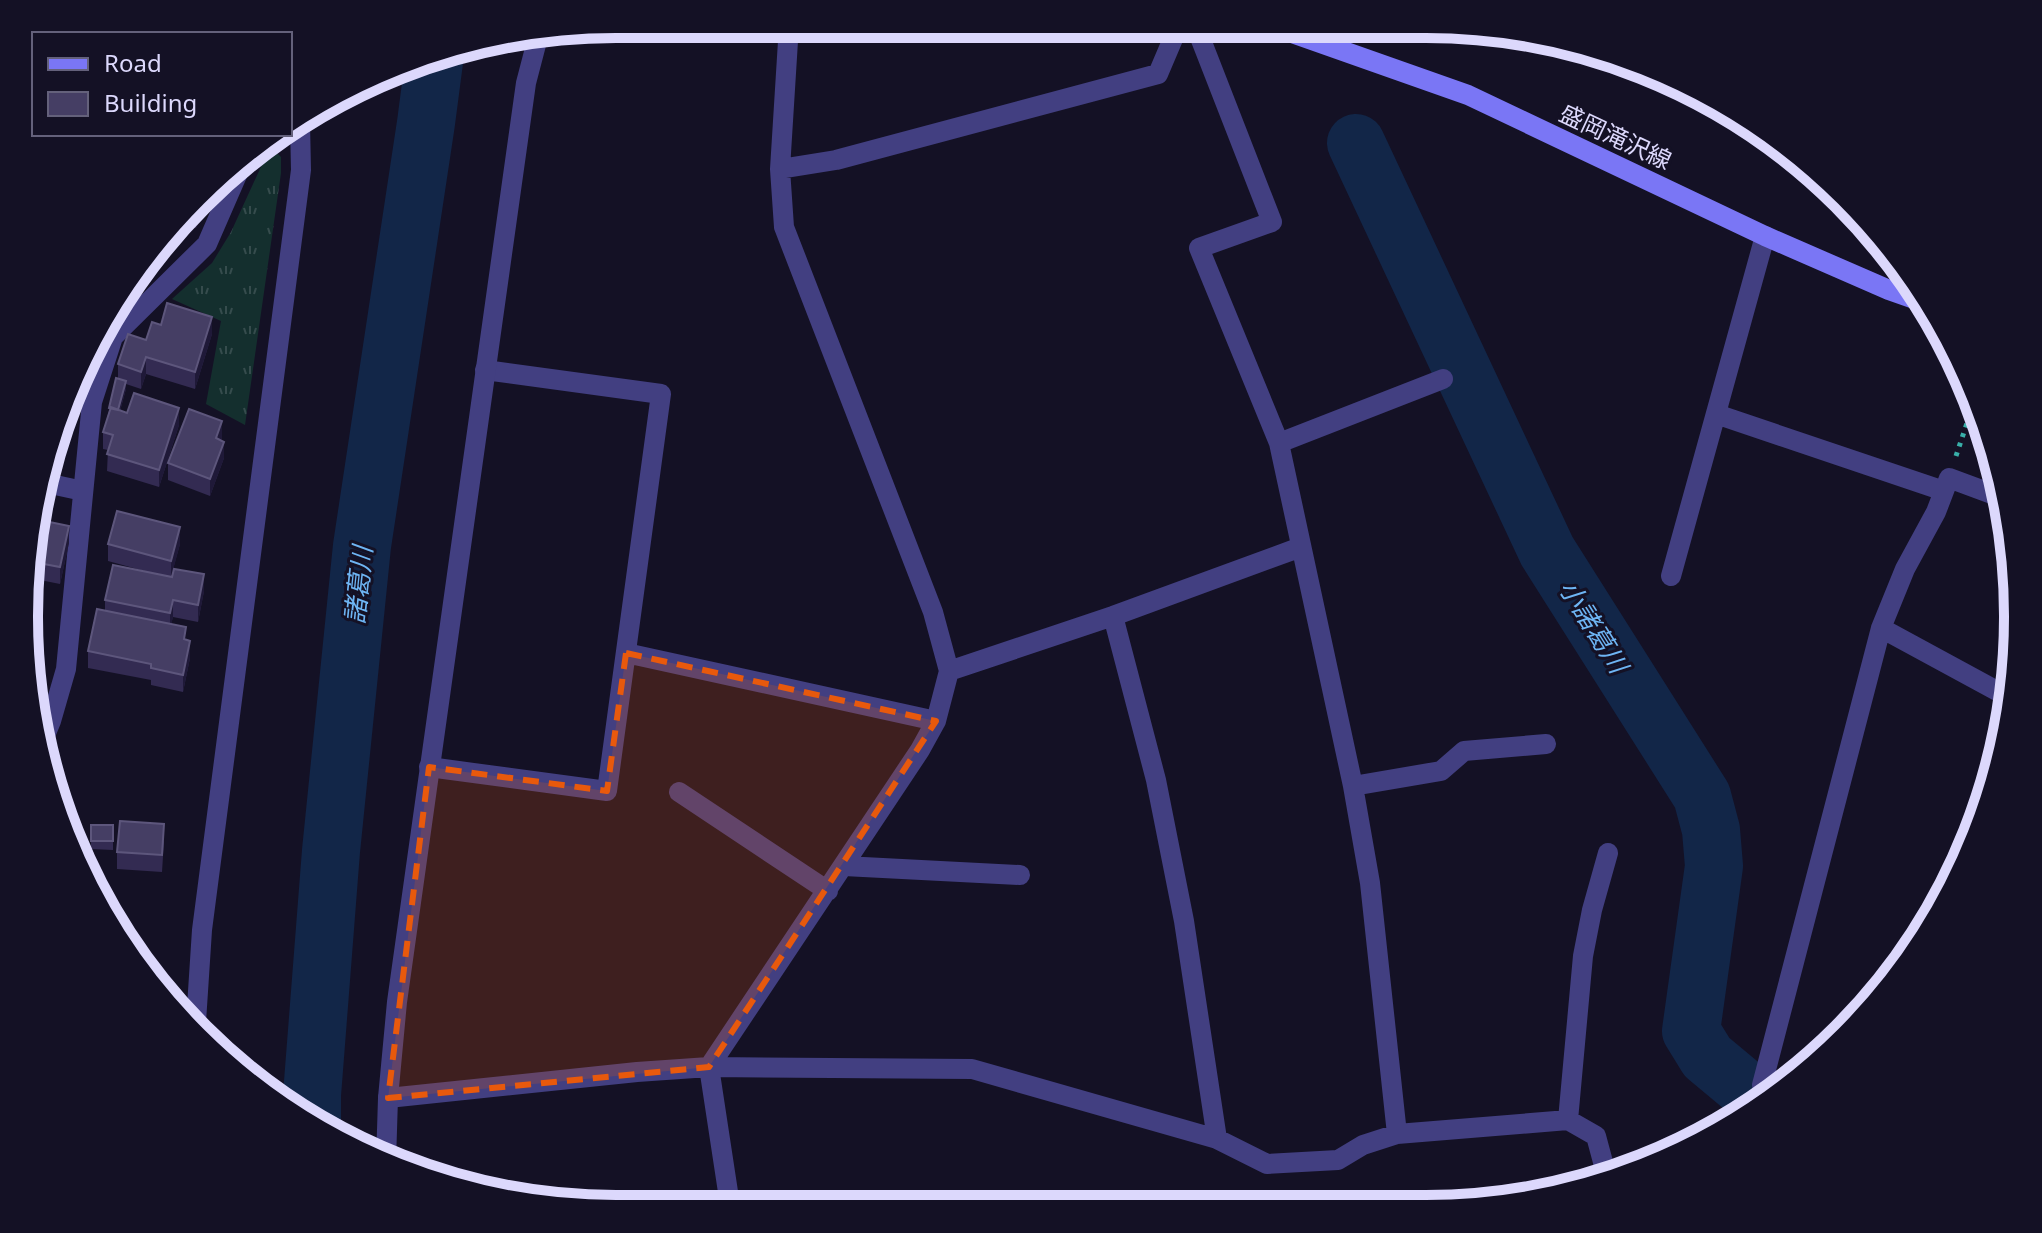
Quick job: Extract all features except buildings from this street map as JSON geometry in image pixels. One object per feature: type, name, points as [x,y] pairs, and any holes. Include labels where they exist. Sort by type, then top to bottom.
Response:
[{"type":"main road","name":"盛岡滝沢線","points":[[1309,38],[1468,95],[1765,236],[1908,297]]},
{"type":"street","points":[[728,1195],[709,1067],[920,750],[936,721],[949,671],[933,612],[784,227],[780,169],[788,38]]},
{"type":"street","points":[[780,169],[836,160],[1158,74],[1173,38]]},
{"type":"street","points":[[1200,38],[1272,222],[1199,248],[1279,443],[1353,786],[1370,883],[1397,1134]]},
{"type":"street","points":[[386,1147],[397,1002],[526,83],[536,44]]},
{"type":"street","points":[[197,1014],[202,930],[301,170],[300,132]]},
{"type":"street","points":[[49,727],[66,669],[92,402],[113,337],[207,244],[233,183]]},
{"type":"street","points":[[1671,576],[1765,236]]},
{"type":"street","points":[[429,767],[607,791],[661,394],[485,370]]},
{"type":"street","points":[[1279,443],[1443,379]]},
{"type":"street","points":[[1716,414],[1946,485],[1991,495]]},
{"type":"street","points":[[54,485],[83,491]]},
{"type":"street","points":[[1762,1085],[1881,628],[1905,569],[1936,512],[1946,485]]},
{"type":"street","points":[[949,671],[1113,616],[1301,547]]},
{"type":"street","points":[[1113,616],[1156,780],[1184,921],[1217,1139]]},
{"type":"street","points":[[1881,628],[1999,692]]},
{"type":"street","points":[[626,653],[936,721]]},
{"type":"street","points":[[1353,786],[1441,771],[1464,751],[1546,744]]},
{"type":"street","points":[[679,792],[828,891]]},
{"type":"street","points":[[1568,1120],[1583,956],[1608,853]]},
{"type":"street","points":[[844,866],[1020,875]]},
{"type":"street","points":[[388,1098],[709,1067],[972,1069],[1217,1139],[1267,1164],[1338,1160],[1363,1145],[1397,1134],[1568,1120],[1596,1136],[1604,1166]]},
{"type":"path","points":[[1946,485],[1968,418]]},
{"type":"highlighted area","points":[[626,653],[936,721],[709,1067],[388,1098],[429,767],[607,791]]},
{"type":"green space","points":[[275,151],[281,157],[281,173],[245,425],[206,404],[221,321],[172,299],[212,263],[231,232],[265,158]]},
{"type":"waterway","name":"諸葛川","points":[[312,1108],[331,851],[362,546],[433,68]]},
{"type":"waterway","name":"小諸葛川","points":[[1356,143],[1547,551],[1702,796],[1711,830],[1714,866],[1691,1031],[1707,1057],[1752,1094]]}]
